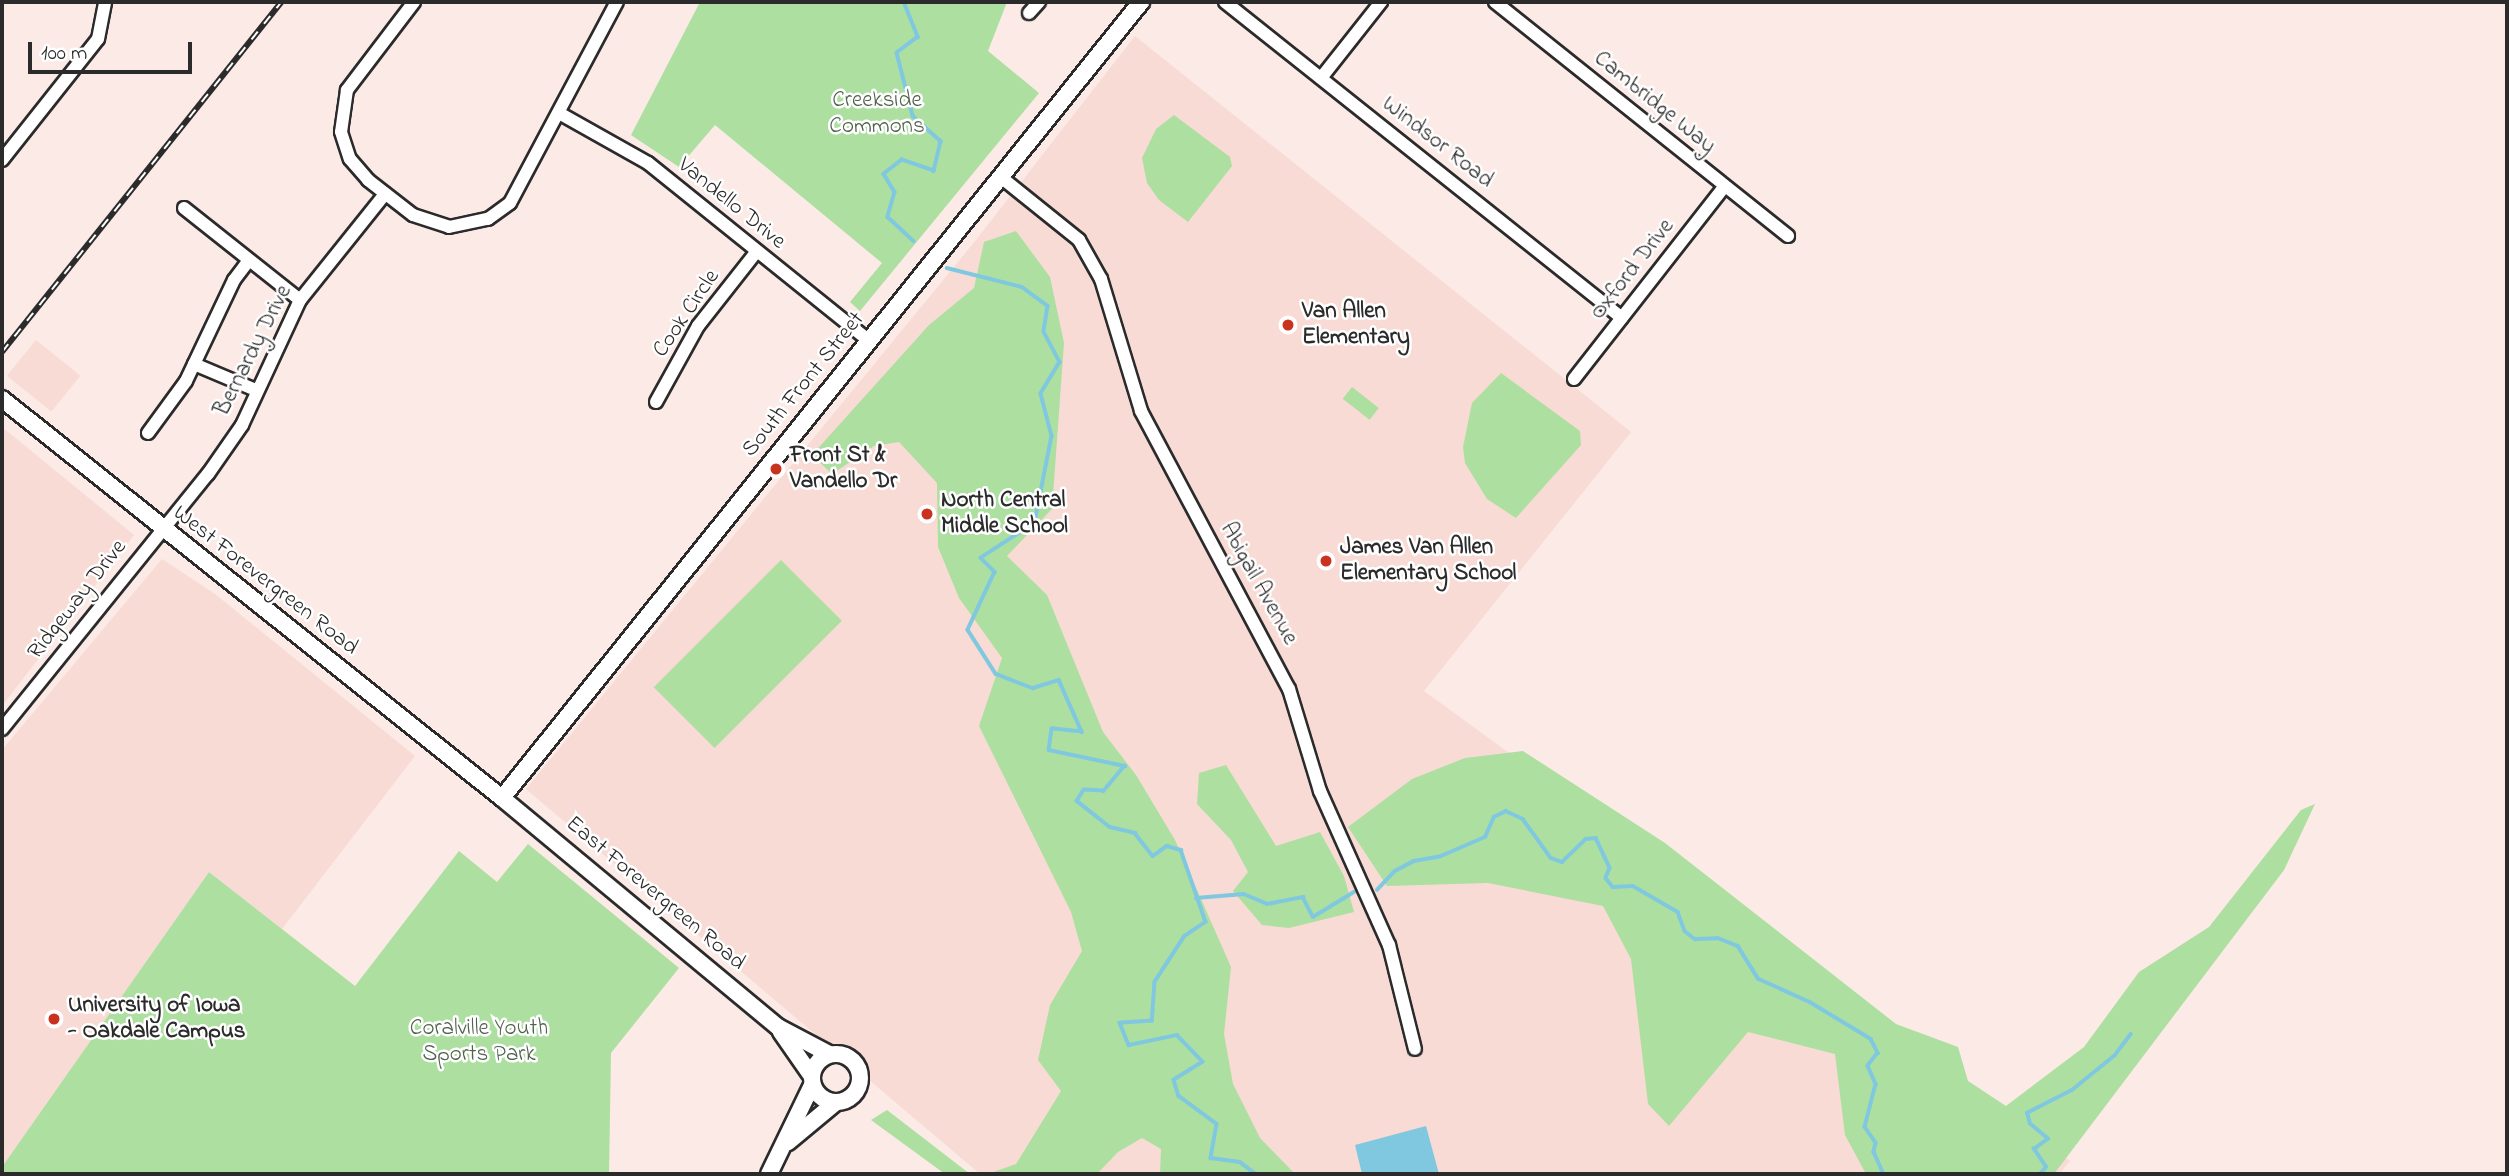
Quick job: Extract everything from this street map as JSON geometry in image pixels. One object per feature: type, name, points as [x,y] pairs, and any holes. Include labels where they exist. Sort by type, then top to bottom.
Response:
[{"type":"street","points":[[2,160],[98,39],[106,2]]},
{"type":"street","points":[[415,2],[353,79],[342,104],[341,132],[350,159],[386,194],[413,215],[436,225],[461,227],[488,219],[518,191],[617,2]]},
{"type":"street","points":[[1029,13],[1039,2]]},
{"type":"street","name":"South Front Street","points":[[502,798],[1141,2]]},
{"type":"street","name":"Windsor Road","points":[[1225,2],[1622,318]]},
{"type":"street","points":[[1321,78],[1381,2]]},
{"type":"street","name":"Cambridge Way","points":[[1495,2],[1788,236]]},
{"type":"street","name":"Vandello Drive","points":[[559,113],[648,163],[869,340]]},
{"type":"street","name":"Abigail Avenue","points":[[1002,178],[1079,240],[1101,279],[1141,411],[1289,689],[1320,791],[1389,945],[1415,1049]]},
{"type":"street","name":"Oxford Drive","points":[[1574,379],[1725,186]]},
{"type":"street","name":"Bernardy Drive","points":[[161,529],[208,474],[242,425],[300,300],[386,194]]},
{"type":"street","points":[[184,208],[300,300]]},
{"type":"street","name":"Cook Circle","points":[[656,402],[698,326],[757,251]]},
{"type":"street","points":[[148,433],[194,364],[234,280],[249,260]]},
{"type":"street","points":[[194,364],[256,390]]},
{"type":"street","name":"West Forevergreen Road","points":[[2,399],[161,529],[502,798]]},
{"type":"street","name":"Ridgeway Drive","points":[[2,729],[161,529]]},
{"type":"street","name":"East Forevergreen Road","points":[[502,798],[778,1027],[830,1054]]},
{"type":"street","name":"East Forevergreen Road","points":[[778,1027],[812,1080]]},
{"type":"street","points":[[769,1174],[780,1148],[812,1080],[817,1062],[830,1054],[845,1055],[859,1072],[857,1091],[835,1103],[780,1148]]},
{"type":"street","points":[[812,1080],[821,1098],[835,1103]]},
{"type":"shaded area","points":[[1135,36],[1631,432],[1424,691],[2070,1161],[2059,1174],[980,1174],[526,789],[976,240]]},
{"type":"shaded area","points":[[36,340],[80,376],[51,412],[7,376]]},
{"type":"shaded area","points":[[2,427],[134,535],[2,706]]},
{"type":"shaded area","points":[[162,559],[215,594],[415,756],[282,929],[209,872],[2,1167],[2,750]]},
{"type":"green space","name":"Creekside Commons","points":[[700,2],[1007,2],[988,51],[1039,93],[860,311],[850,302],[882,263],[715,125],[679,167],[631,135]]},
{"type":"green space","points":[[1174,115],[1230,157],[1232,166],[1188,222],[1159,200],[1147,183],[1142,158],[1156,129]]},
{"type":"green space","points":[[1016,231],[1050,277],[1064,343],[1052,509],[1007,556],[1047,595],[1103,732],[1136,775],[1175,840],[1231,967],[1224,1034],[1233,1084],[1260,1138],[1295,1174],[1160,1174],[1161,1149],[1142,1138],[1118,1152],[1097,1174],[988,1174],[1016,1164],[1061,1091],[1038,1060],[1050,1005],[1082,951],[1071,912],[979,726],[1002,658],[959,598],[938,547],[937,483],[899,442],[874,446],[832,474],[812,455],[929,325],[974,288],[984,242]]},
{"type":"green space","points":[[1501,373],[1580,431],[1581,445],[1516,518],[1487,499],[1465,463],[1463,447],[1472,403]]},
{"type":"green space","points":[[1352,387],[1379,408],[1370,420],[1343,399]]},
{"type":"green space","points":[[781,560],[842,621],[715,748],[654,687]]},
{"type":"green space","points":[[1523,751],[1665,843],[1896,1024],[1958,1047],[1968,1081],[2006,1106],[2084,1047],[2139,972],[2209,927],[2301,810],[2315,804],[2284,870],[2054,1174],[1866,1174],[1845,1135],[1835,1054],[1748,1032],[1669,1126],[1648,1104],[1631,959],[1603,906],[1488,883],[1387,886],[1348,827],[1412,779],[1465,758]]},
{"type":"green space","points":[[1226,765],[1276,846],[1320,832],[1344,876],[1354,912],[1289,928],[1262,925],[1233,891],[1248,872],[1231,840],[1197,804],[1199,773]]},
{"type":"green space","name":"Coralville Youth Sports Park","points":[[528,844],[679,968],[611,1053],[609,1174],[2,1174],[2,1167],[209,872],[355,986],[459,851],[497,882]]},
{"type":"green space","points":[[887,1110],[970,1174],[945,1174],[871,1120]]},
{"type":"water","points":[[1426,1126],[1439,1174],[1362,1174],[1355,1145]]},
{"type":"waterway","points":[[904,2],[918,37],[897,53],[913,116],[941,141],[934,171],[902,160],[884,174],[895,192],[888,217],[914,241]]},
{"type":"waterway","points":[[947,268],[1022,287],[1048,306],[1044,332],[1060,362],[1041,394],[1052,436],[1035,523],[981,558],[995,572],[968,630],[996,674],[1033,688],[1059,680],[1082,732],[1052,729],[1049,750],[1125,766],[1104,791],[1084,790],[1077,801],[1110,827],[1135,833],[1153,856],[1167,846],[1181,850],[1206,922],[1185,936],[1155,982],[1152,1021],[1120,1023],[1129,1045],[1177,1035],[1203,1062],[1174,1080],[1179,1096],[1217,1124],[1211,1158],[1240,1162],[1256,1174]]},
{"type":"waterway","points":[[1377,890],[1395,871],[1414,861],[1441,856],[1485,837],[1494,817],[1506,811],[1523,819],[1551,858],[1562,862],[1586,839],[1596,838],[1610,868],[1606,878],[1613,887],[1633,886],[1678,912],[1685,931],[1695,939],[1718,938],[1738,946],[1759,979],[1810,1002],[1871,1039],[1878,1053],[1868,1066],[1876,1084],[1865,1127],[1876,1143],[1874,1152],[1884,1174]]},
{"type":"waterway","points":[[1196,898],[1244,894],[1267,904],[1303,897],[1313,917],[1354,892]]},
{"type":"waterway","points":[[2040,1174],[2046,1167],[2034,1149],[2048,1139],[2030,1124],[2027,1113],[2072,1090],[2115,1055],[2131,1034]]},
{"type":"railway","points":[[2,352],[281,2]]},
{"type":"place","name":"Van Allen Elementary","points":[[1288,325]]},
{"type":"place","name":"Front St & Vandello Dr","points":[[776,469]]},
{"type":"place","name":"North Central Middle School","points":[[927,514]]},
{"type":"place","name":"James Van Allen Elementary School","points":[[1326,561]]},
{"type":"place","name":"University of Iowa - Oakdale Campus","points":[[54,1019]]}]
